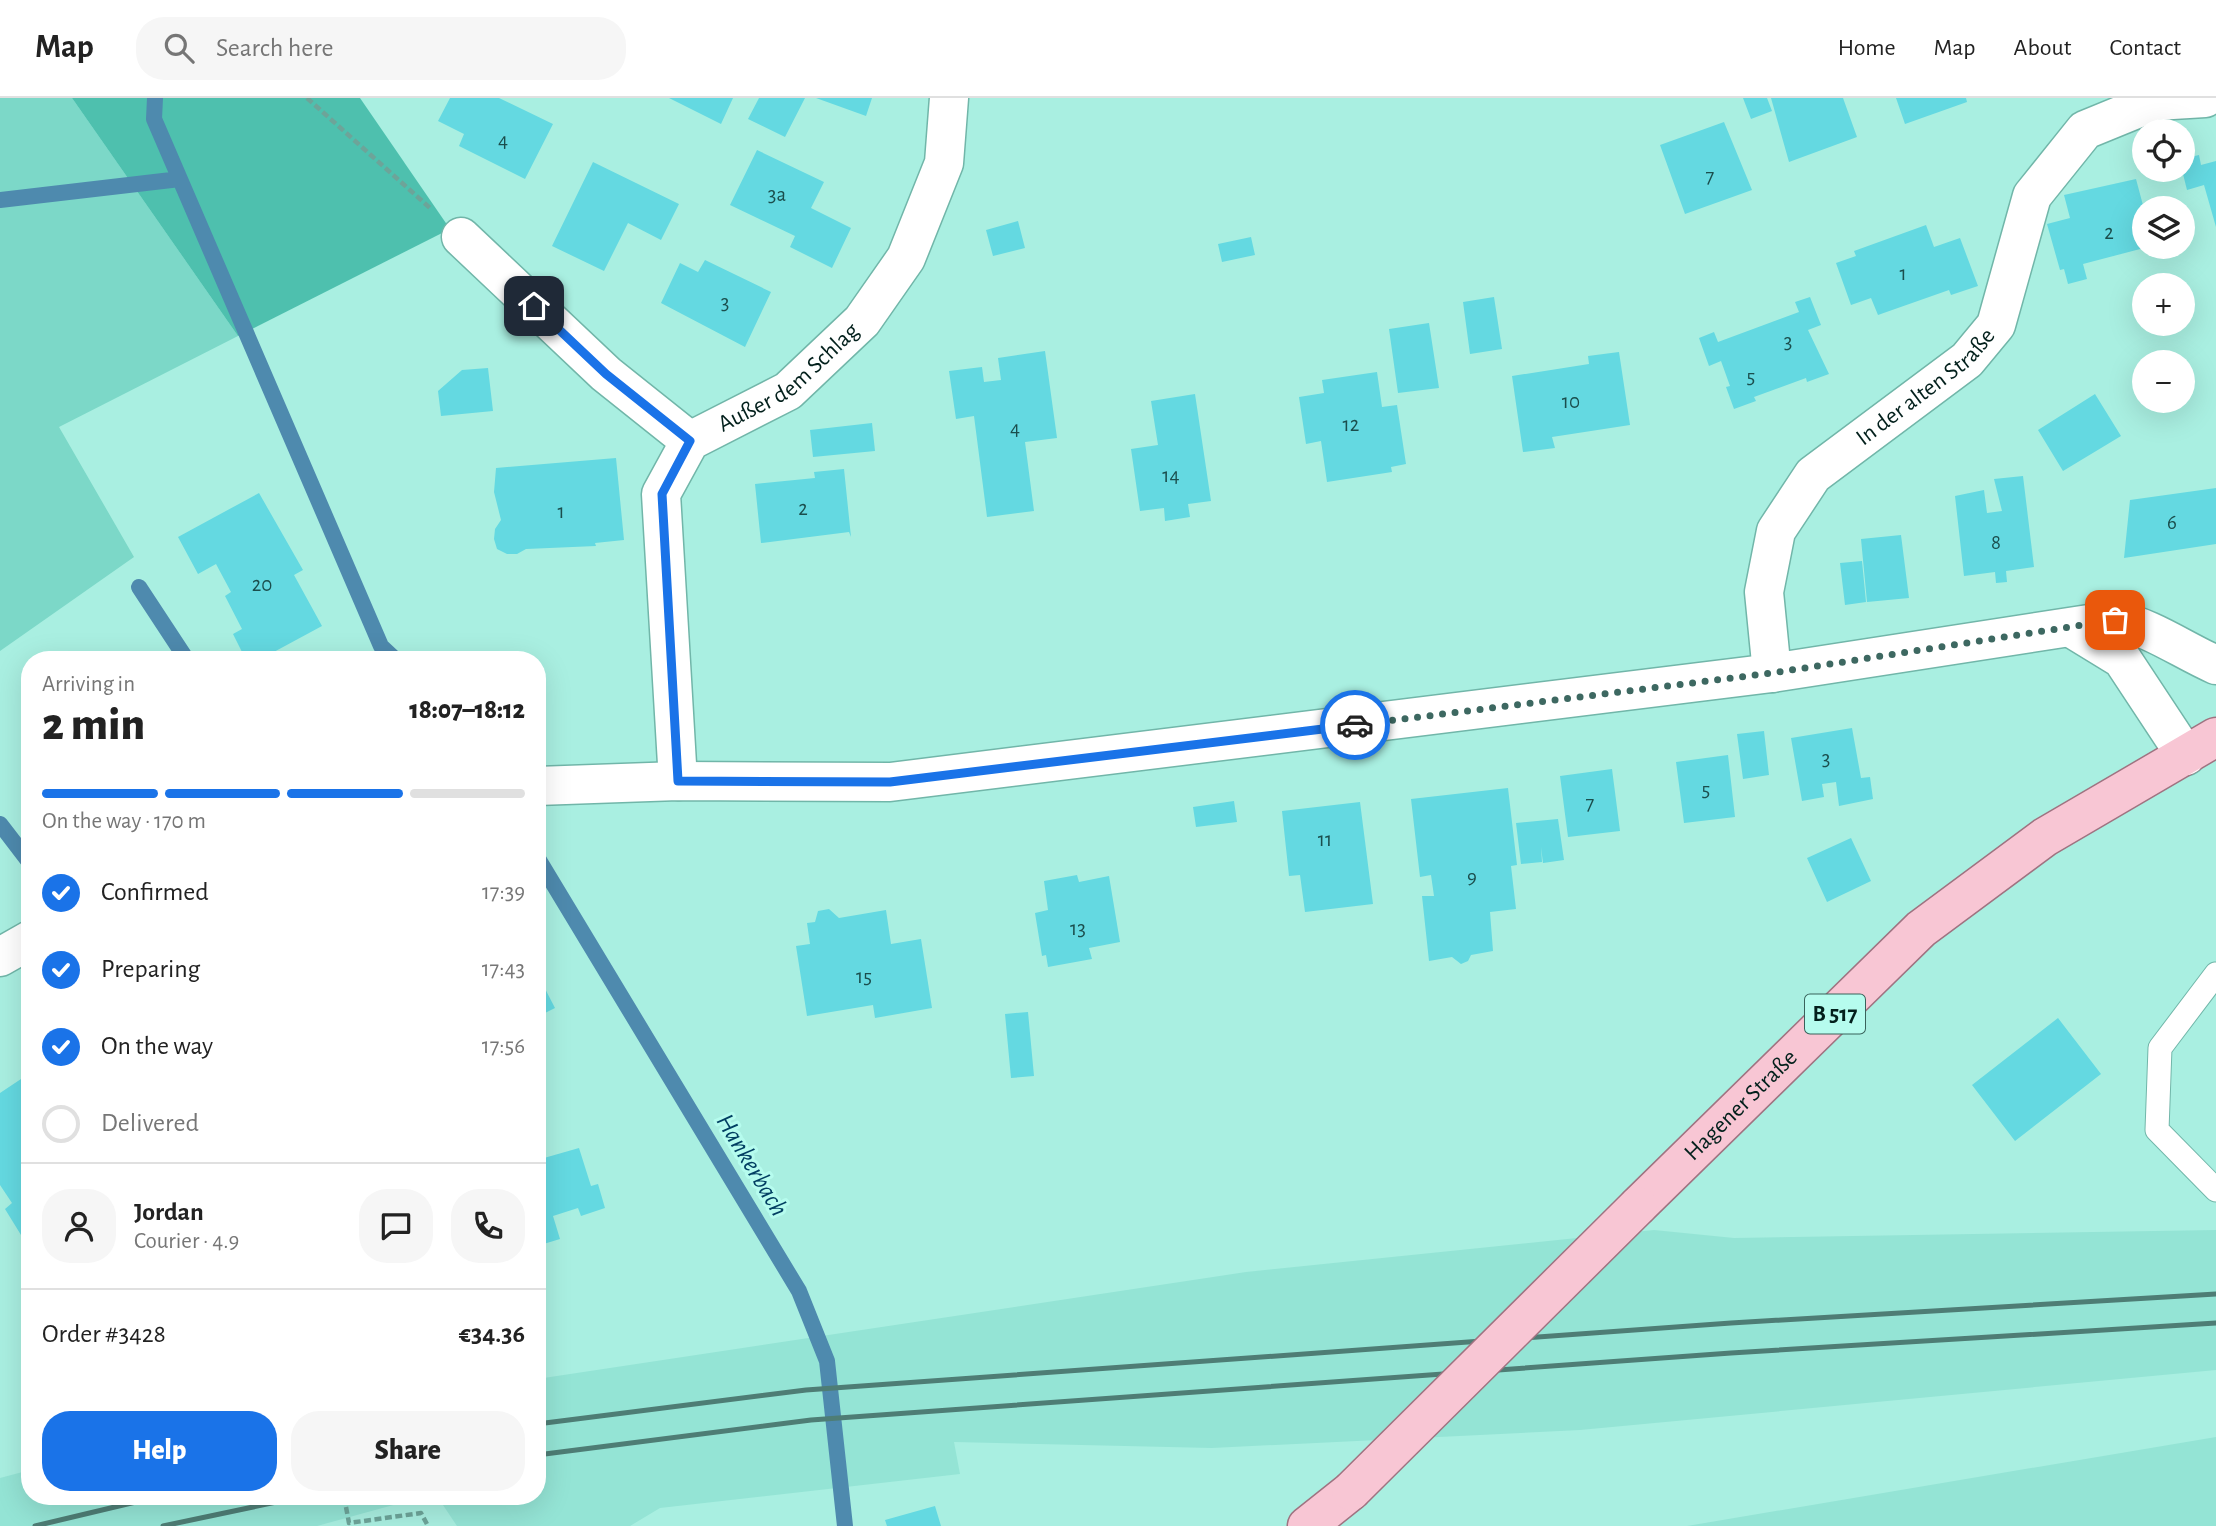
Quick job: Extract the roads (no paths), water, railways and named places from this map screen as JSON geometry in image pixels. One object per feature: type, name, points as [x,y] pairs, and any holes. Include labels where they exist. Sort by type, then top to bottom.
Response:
[{"type":"main road","name":"Hagener Straße","points":[[1307,1526],[1352,1491],[1921,929],[2045,837],[2201,746]]},
{"type":"street","name":"Außer dem Schlag","points":[[678,781],[662,494],[690,441],[788,391],[862,321],[906,258],[944,163],[949,98]]},
{"type":"street","name":"In der alten Straße","points":[[1772,673],[1765,592],[1776,531],[1813,475],[1967,360],[1996,325],[2032,196],[2085,130],[2156,101],[2205,98]]},
{"type":"street","points":[[461,237],[606,374],[690,441]]},
{"type":"street","points":[[547,785],[678,781],[890,782],[1772,673],[2073,629],[2115,620],[2140,625],[2216,665]]},
{"type":"street","points":[[2073,629],[2122,659],[2201,746]]},
{"type":"street","points":[[0,957],[21,945]]},
{"type":"lane","points":[[2216,974],[2160,1048],[2157,1130],[2216,1190]]},
{"type":"waterway","points":[[155,98],[154,119],[381,646],[386,651]]},
{"type":"waterway","points":[[0,200],[180,179]]},
{"type":"waterway","points":[[139,587],[181,651]]},
{"type":"waterway","name":"Hankerbach","points":[[0,824],[21,851]]},
{"type":"waterway","name":"Hankerbach","points":[[546,872],[799,1291],[827,1361],[845,1526]]},
{"type":"railway","points":[[546,1423],[806,1390],[1731,1323],[2216,1294]]},
{"type":"railway","points":[[546,1454],[811,1420],[1731,1353],[2216,1323]]},
{"type":"railway","points":[[35,1526],[123,1505]]},
{"type":"railway","points":[[163,1526],[262,1505]]}]
